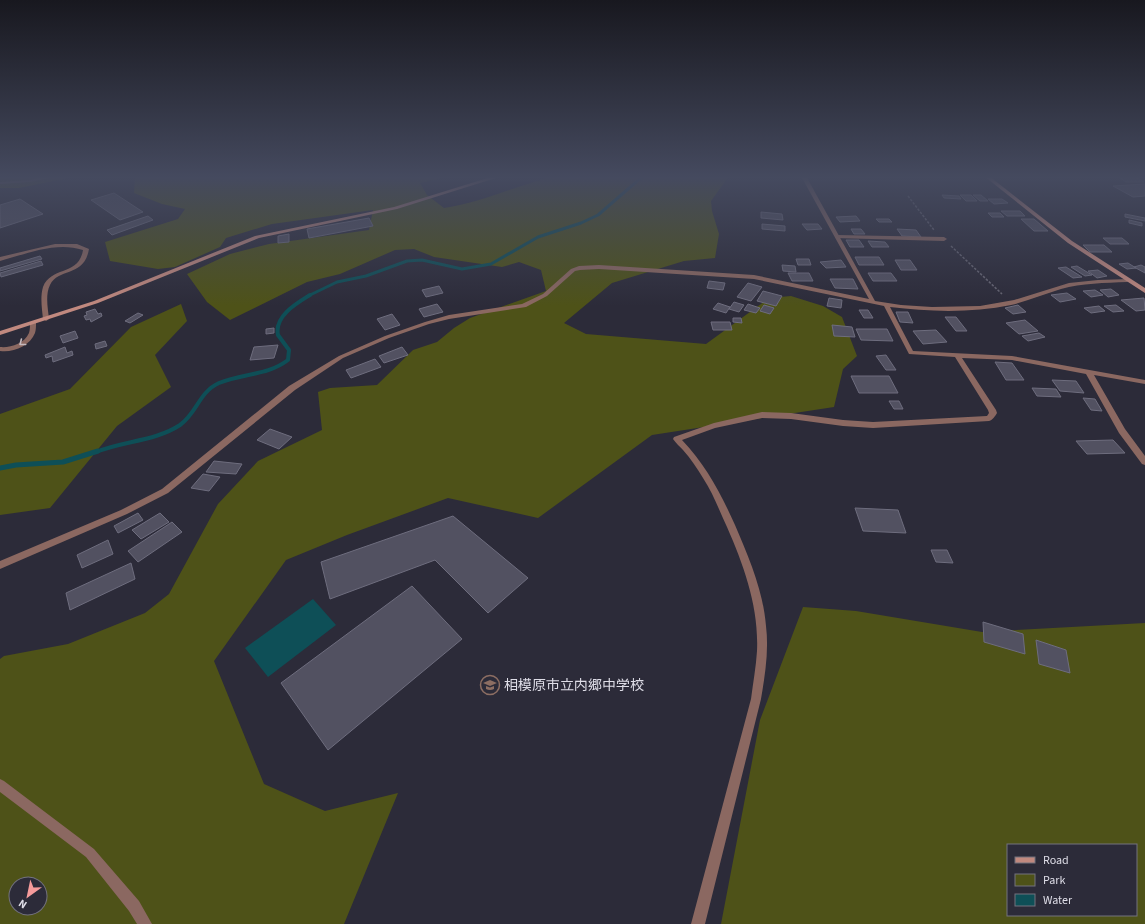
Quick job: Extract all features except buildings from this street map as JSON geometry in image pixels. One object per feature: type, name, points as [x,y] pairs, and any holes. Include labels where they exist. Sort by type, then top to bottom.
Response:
[{"type":"street","points":[[0,333],[46,319],[132,289],[253,238],[341,219]]},
{"type":"street","points":[[828,219],[873,302]]},
{"type":"street","points":[[1041,219],[1070,242],[1145,291]]},
{"type":"street","points":[[838,237],[944,239]]},
{"type":"street","points":[[0,259],[56,246],[68,245],[86,249],[86,255],[80,264],[51,279],[47,285],[46,319]]},
{"type":"street","points":[[0,565],[108,519],[165,491],[292,388],[341,356],[387,337],[432,322],[466,314],[524,306],[541,297],[579,268],[745,276],[906,308],[960,308],[1012,303],[1052,290],[1086,283],[1127,280]]},
{"type":"street","points":[[886,305],[911,353],[1012,358],[1145,382]]},
{"type":"street","points":[[0,349],[9,350],[20,345],[32,333],[33,323]]},
{"type":"street","points":[[698,924],[756,699],[761,667],[762,634],[757,594],[746,557],[705,472],[696,459],[677,438],[714,426],[762,415],[784,415],[843,423],[874,425],[989,418],[993,413],[992,410],[958,356]]},
{"type":"street","points":[[1089,372],[1122,431],[1145,462]]},
{"type":"street","points":[[0,785],[90,853],[134,906],[145,924]]},
{"type":"path","points":[[926,219],[934,230],[1012,303]]},
{"type":"green space","points":[[178,219],[307,219],[272,224],[226,238],[220,247],[175,267],[158,269],[110,261],[105,242]]},
{"type":"green space","points":[[371,219],[714,219],[719,234],[715,258],[684,261],[612,283],[564,323],[586,334],[706,344],[769,298],[791,296],[823,306],[842,317],[857,356],[843,369],[834,407],[652,435],[538,518],[448,498],[347,535],[286,560],[214,661],[264,784],[325,811],[398,793],[344,924],[0,924],[0,659],[4,656],[68,644],[145,613],[169,594],[218,504],[258,461],[322,430],[318,392],[330,388],[377,385],[413,350],[437,342],[454,328],[470,318],[546,291],[541,270],[519,262],[502,267],[434,257],[414,249],[395,250],[340,274],[307,282],[230,320],[207,302],[187,274],[230,254],[269,244],[369,230]]},
{"type":"green space","points":[[181,304],[187,321],[155,355],[171,387],[117,426],[50,508],[0,515],[0,414],[70,389],[131,327]]},
{"type":"green space","points":[[803,607],[856,611],[982,632],[1145,623],[1145,924],[721,924],[760,720]]},
{"type":"water","points":[[313,599],[336,625],[268,677],[245,648]]},
{"type":"waterway","points":[[310,295],[337,282],[366,276],[407,261],[422,260],[462,269],[491,264],[538,237],[589,219]]},
{"type":"waterway","points":[[96,452],[117,445],[150,438],[171,430],[186,420],[202,397],[212,387],[228,380],[272,369],[288,360],[289,350],[278,335],[279,322],[293,306],[310,295]]},
{"type":"waterway","points":[[0,468],[16,465],[63,462],[98,451]]},
{"type":"place","name":"相模原市立内郷中学校","points":[[490,685]]}]
